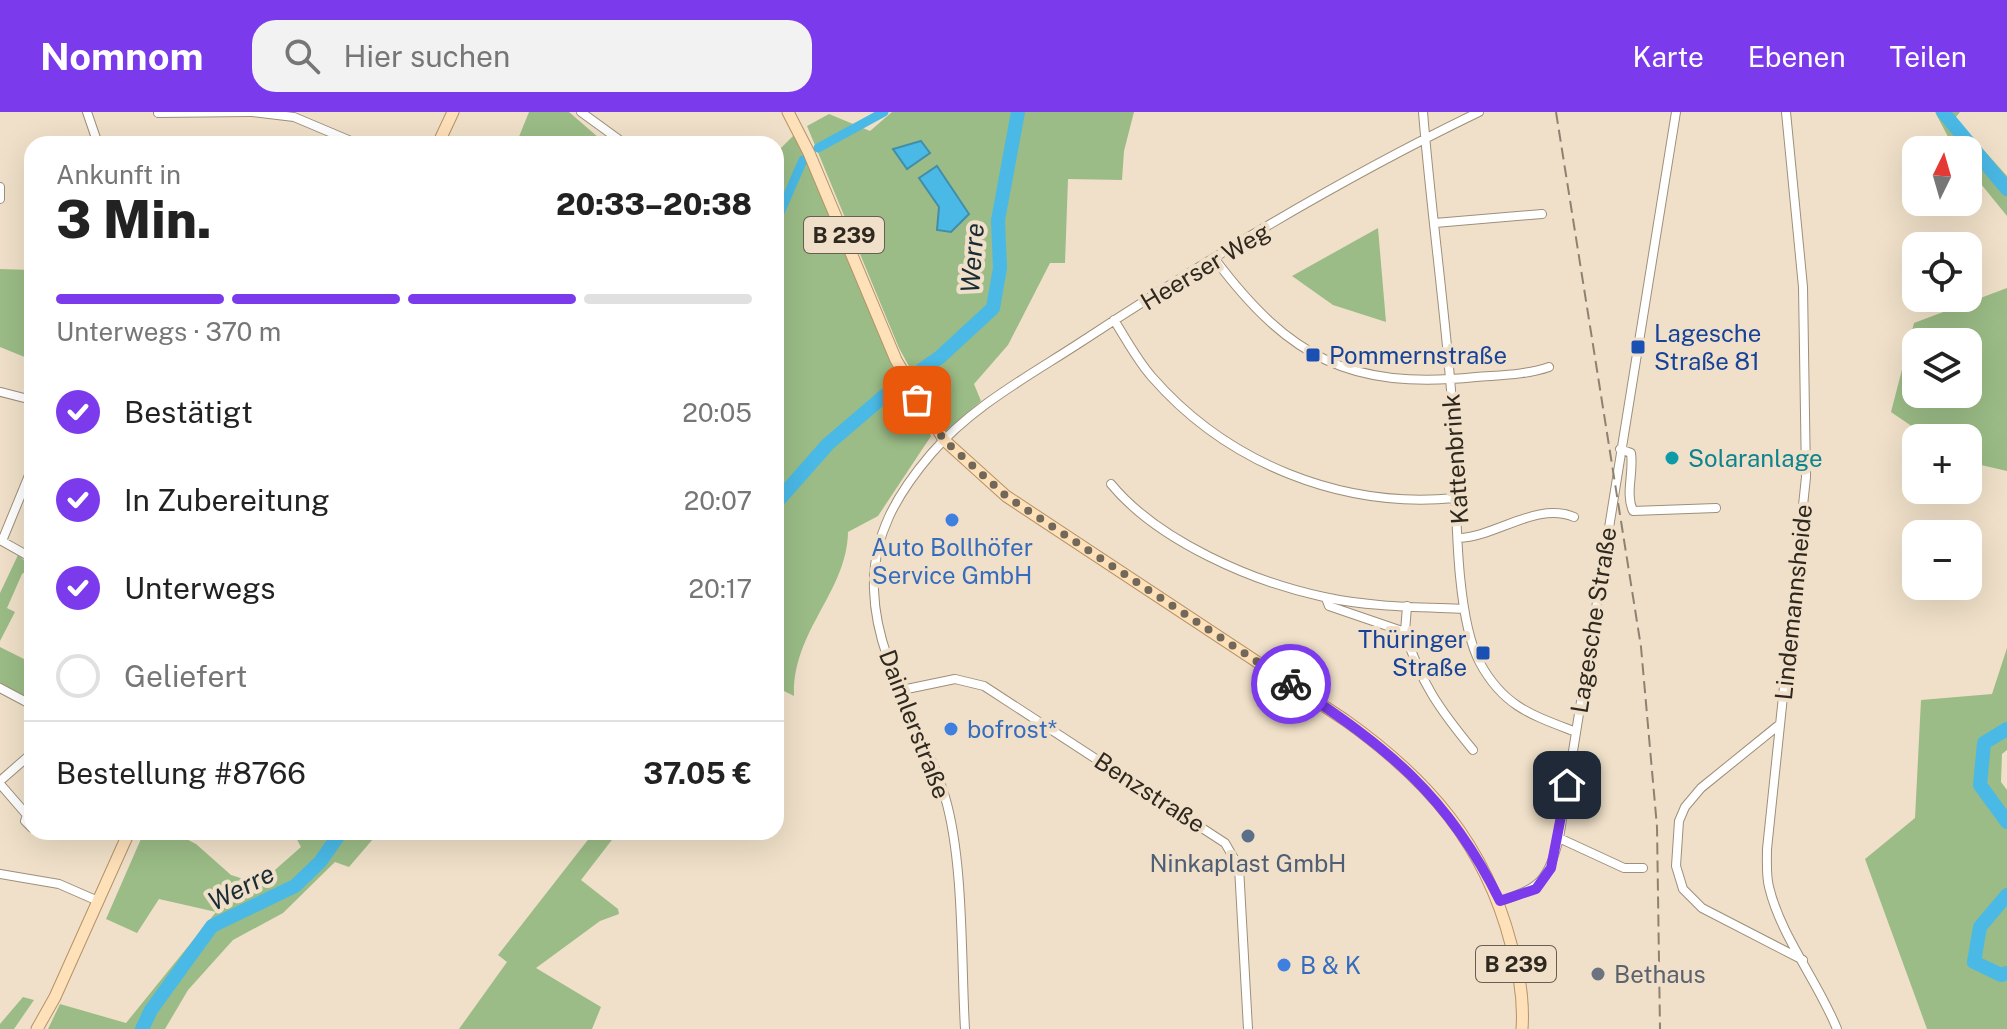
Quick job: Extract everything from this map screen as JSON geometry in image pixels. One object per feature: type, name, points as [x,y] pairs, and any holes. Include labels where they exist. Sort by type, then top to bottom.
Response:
[{"type":"main road","points":[[442,136],[453,112]]},
{"type":"main road","name":"B 239","points":[[788,112],[809,153],[896,360],[917,400],[944,440],[1006,496],[1385,749],[1447,812],[1480,861],[1500,901],[1519,977],[1522,1029]]},
{"type":"main road","points":[[37,1029],[55,997],[125,840]]},
{"type":"street","points":[[87,112],[95,136]]},
{"type":"street","points":[[158,113],[251,112],[294,117],[339,136]]},
{"type":"street","points":[[581,112],[614,136]]},
{"type":"street","name":"Kattenbrink","points":[[1423,112],[1450,380],[1464,609],[1479,661],[1504,698],[1522,711],[1576,732]]},
{"type":"street","name":"Heerser Weg","points":[[944,440],[990,399],[1214,258],[1425,138],[1479,112]]},
{"type":"street","name":"Lagesche Straße","points":[[1500,901],[1536,889],[1551,868],[1559,838],[1676,112]]},
{"type":"street","name":"Lindemannsheide","points":[[1786,112],[1803,287],[1807,439],[1806,477],[1767,849],[1769,885],[1782,922],[1837,1029]]},
{"type":"street","points":[[0,187],[0,199]]},
{"type":"street","points":[[1435,223],[1542,214]]},
{"type":"street","points":[[1214,258],[1243,297],[1277,332],[1310,353],[1355,372],[1401,379],[1450,380]]},
{"type":"street","points":[[1114,320],[1149,374],[1186,413],[1254,459],[1293,477],[1354,493],[1397,499],[1455,498]]},
{"type":"street","name":"Kattenbrink","points":[[1450,380],[1549,367]]},
{"type":"street","points":[[1,392],[24,398]]},
{"type":"street","name":"Daimlerstraße","points":[[944,440],[892,508],[878,544],[875,608],[886,650],[944,795],[951,822],[965,1029]]},
{"type":"street","name":"Lagesche Straße","points":[[1620,449],[1631,453],[1633,469],[1628,501],[1633,511],[1716,508]]},
{"type":"street","points":[[1111,484],[1126,502],[1202,554],[1289,588],[1326,598],[1464,609]]},
{"type":"street","points":[[24,487],[1,540],[24,553]]},
{"type":"street","name":"Kattenbrink","points":[[1459,538],[1563,512],[1574,517]]},
{"type":"street","points":[[1326,598],[1329,606],[1405,632]]},
{"type":"street","points":[[1407,606],[1405,632],[1417,672],[1438,708],[1473,750]]},
{"type":"street","name":"Benzstraße","points":[[902,690],[955,679],[984,686],[1225,843],[1239,867],[1248,1029]]},
{"type":"street","points":[[0,688],[24,701]]},
{"type":"street","points":[[1780,724],[1701,788],[1685,807],[1679,821],[1676,866],[1683,889],[1702,908],[1804,961]]},
{"type":"street","points":[[24,760],[0,782],[24,809]]},
{"type":"street","points":[[1559,838],[1624,868],[1643,868]]},
{"type":"street","points":[[0,874],[59,884],[98,901]]},
{"type":"green space","points":[[529,112],[569,112],[597,136],[519,136]]},
{"type":"green space","points":[[892,112],[1134,112],[1124,151],[1122,180],[1068,179],[1065,263],[1050,263],[1008,345],[974,384],[981,401],[945,432],[899,348],[807,126],[829,114],[870,131]]},
{"type":"green space","points":[[1935,112],[1952,117],[1950,112],[1960,112],[1955,118],[1971,136],[1948,136]]},
{"type":"green space","points":[[794,135],[931,436],[878,516],[848,532],[839,574],[801,651],[794,696],[784,691],[784,145]]},
{"type":"green space","points":[[1982,148],[2007,176],[2007,216],[1982,185]]},
{"type":"green space","points":[[1378,228],[1386,322],[1333,305],[1292,276]]},
{"type":"green space","points":[[0,269],[24,270],[24,357],[0,347]]},
{"type":"green space","points":[[2007,288],[2007,471],[1982,465],[1982,424],[1909,424],[1891,412],[1902,369],[1902,408],[1982,408],[1982,328],[1913,328],[1914,323],[1943,312],[1982,312],[1982,297]]},
{"type":"green space","points":[[18,555],[24,560],[24,573],[7,608],[15,612],[0,641],[0,593]]},
{"type":"green space","points":[[0,647],[24,659],[24,697],[0,685]]},
{"type":"green space","points":[[2007,648],[2007,750],[2002,754],[2001,782],[2007,790],[2007,1029],[1927,1029],[1865,859],[1915,818],[1921,700],[1992,694]]},
{"type":"green space","points":[[141,840],[188,840],[231,875],[259,884],[301,847],[297,840],[372,840],[349,867],[335,862],[283,913],[233,940],[188,990],[165,1029],[48,1029],[60,1004],[126,1023],[216,912],[159,899],[137,933],[106,919]]},
{"type":"green space","points":[[588,840],[612,840],[581,880],[618,909],[619,914],[600,921],[536,968],[601,1007],[592,1029],[459,1029],[507,962],[498,955]]},
{"type":"green space","points":[[23,997],[34,1000],[14,1029],[0,1029],[0,1024]]},
{"type":"water","points":[[921,141],[930,153],[907,169],[893,149]]},
{"type":"water","points":[[937,166],[969,214],[951,232],[937,230],[939,207],[919,178]]},
{"type":"waterway","points":[[818,148],[884,112]]},
{"type":"waterway","name":"Werre","points":[[784,494],[828,444],[883,397],[940,357],[993,308],[1000,268],[998,220],[1018,112]]},
{"type":"waterway","points":[[1943,112],[2007,189]]},
{"type":"waterway","points":[[784,204],[803,160]]},
{"type":"waterway","points":[[2007,729],[1984,743],[1980,785],[2007,822]]},
{"type":"waterway","name":"Werre","points":[[142,1029],[151,1010],[212,926],[295,886],[320,862],[335,840]]},
{"type":"waterway","points":[[2007,895],[1980,927],[1974,962],[2001,975],[2007,973]]},
{"type":"railway","points":[[1556,112],[1641,647],[1657,827],[1660,1029]]},
{"type":"way so far","points":[[917,400],[944,440],[1006,496],[1291,684]]},
{"type":"place","name":"Lagesche Straße 81","points":[[1638,347]]},
{"type":"place","name":"Pommernstraße","points":[[1313,355]]},
{"type":"place","name":"Solaranlage","points":[[1672,458]]},
{"type":"place","name":"Auto Bollhöfer Service GmbH","points":[[952,520]]},
{"type":"place","name":"Thüringer Straße","points":[[1483,653]]},
{"type":"place","name":"bofrost*","points":[[951,729]]},
{"type":"place","name":"Ninkaplast GmbH","points":[[1248,836]]},
{"type":"place","name":"B & K","points":[[1284,965]]},
{"type":"place","name":"Bethaus","points":[[1598,974]]},
{"type":"route","points":[[1291,684],[1385,749],[1421,783],[1447,812],[1480,861],[1500,901],[1536,889],[1551,868],[1567,785]]}]
